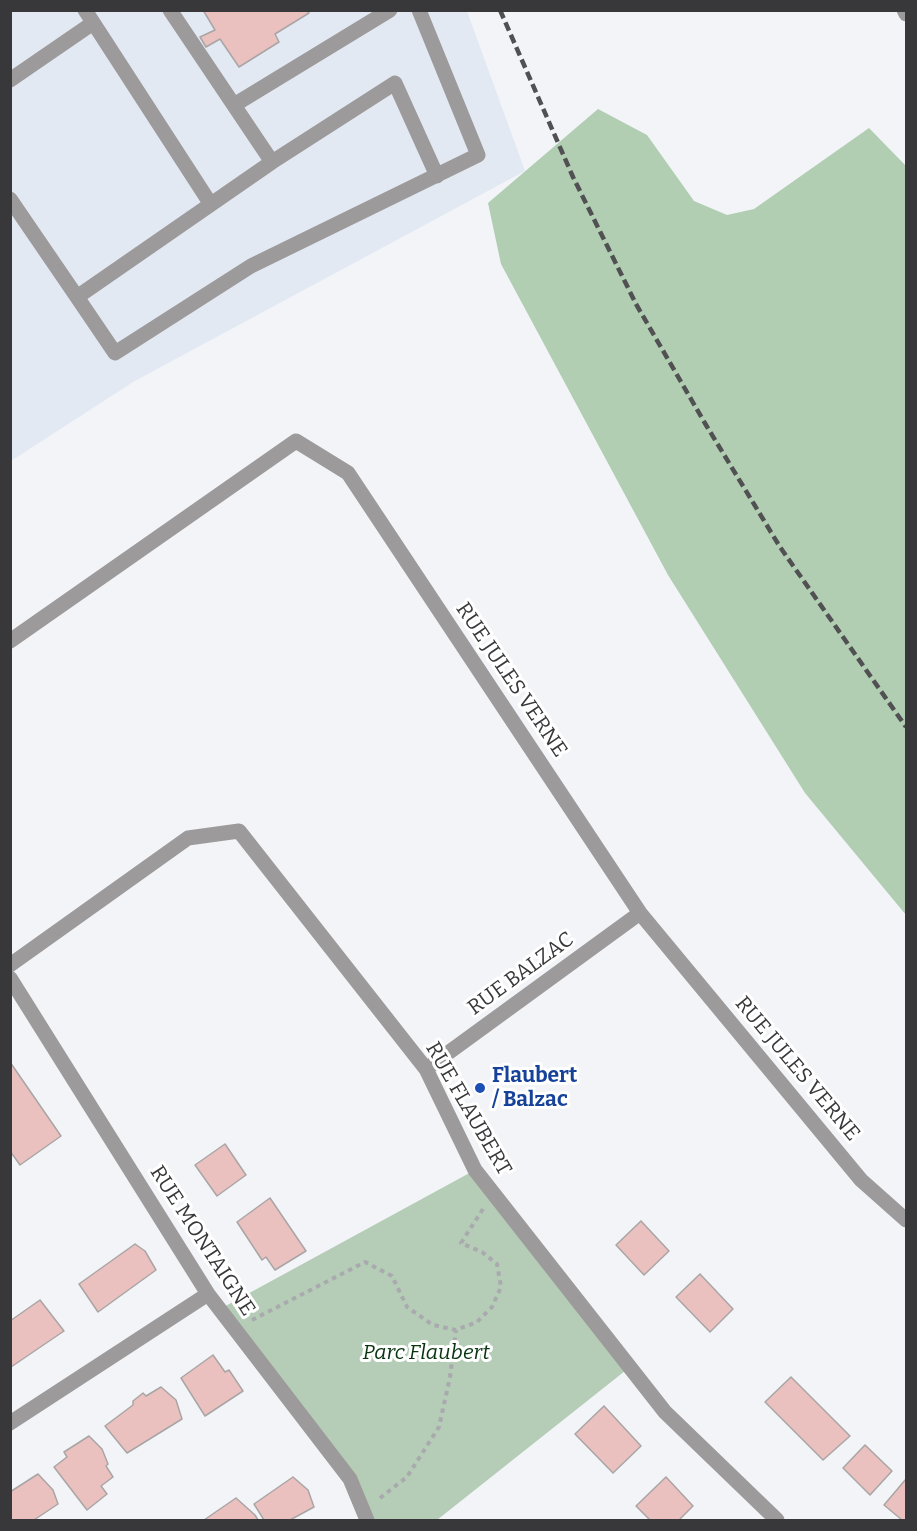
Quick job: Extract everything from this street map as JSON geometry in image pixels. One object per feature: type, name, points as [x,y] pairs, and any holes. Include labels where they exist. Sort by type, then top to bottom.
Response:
[{"type":"street","points":[[170,10],[272,162]]},
{"type":"street","points":[[234,105],[390,10]]},
{"type":"street","points":[[10,199],[116,353],[251,266],[478,155],[419,10]]},
{"type":"street","points":[[10,80],[89,17],[210,203]]},
{"type":"street","points":[[77,297],[210,203],[395,83],[437,176]]},
{"type":"street","name":"RUE JULES VERNE","points":[[10,641],[296,441],[348,473],[640,913],[861,1180],[906,1220]]},
{"type":"street","name":"RUE FLAUBERT","points":[[10,965],[188,838],[239,831],[426,1069],[475,1170],[665,1412],[777,1521]]},
{"type":"street","name":"RUE BALZAC","points":[[426,1069],[640,913]]},
{"type":"street","name":"RUE MONTAIGNE","points":[[10,978],[208,1294],[350,1479],[365,1516]]},
{"type":"street","points":[[10,1423],[208,1294]]},
{"type":"path","points":[[234,1329],[365,1262],[392,1276],[407,1307],[433,1325],[456,1330],[477,1322],[492,1308],[501,1287],[497,1264],[482,1252],[461,1243],[494,1194]]},
{"type":"path","points":[[365,1516],[407,1477],[439,1427],[450,1377],[456,1330]]},
{"type":"shaded area","points":[[11,11],[467,11],[525,171],[133,382],[11,461]]},
{"type":"green space","points":[[598,109],[647,135],[694,201],[727,215],[754,209],[869,128],[906,166],[906,915],[805,793],[668,575],[501,264],[488,203]]},
{"type":"green space","name":"Parc Flaubert","points":[[475,1170],[630,1367],[437,1520],[367,1520],[350,1479],[220,1309]]},
{"type":"building","points":[[203,10],[307,10],[309,13],[275,34],[279,42],[239,67],[220,39],[206,47],[200,37],[215,30]]},
{"type":"building","points":[[10,1062],[61,1136],[20,1165],[10,1151]]},
{"type":"building","points":[[225,1144],[246,1175],[217,1196],[195,1165]]},
{"type":"building","points":[[270,1198],[306,1251],[275,1270],[266,1257],[262,1260],[237,1222]]},
{"type":"building","points":[[641,1221],[669,1251],[644,1275],[616,1245]]},
{"type":"building","points":[[135,1244],[145,1251],[156,1270],[98,1312],[79,1284]]},
{"type":"building","points":[[700,1274],[733,1309],[710,1332],[676,1297]]},
{"type":"building","points":[[40,1300],[64,1331],[11,1367],[10,1321]]},
{"type":"building","points":[[213,1355],[225,1372],[229,1370],[243,1391],[205,1416],[181,1378]]},
{"type":"building","points":[[791,1377],[850,1436],[823,1460],[765,1402]]},
{"type":"building","points":[[161,1387],[176,1400],[182,1419],[127,1453],[105,1426],[133,1405],[133,1401],[143,1393],[146,1396]]},
{"type":"building","points":[[604,1406],[641,1446],[613,1473],[575,1434]]},
{"type":"building","points":[[89,1436],[102,1449],[108,1464],[106,1466],[113,1477],[101,1486],[107,1494],[87,1510],[54,1467],[67,1457],[64,1452]]},
{"type":"building","points":[[865,1445],[892,1471],[870,1495],[843,1468]]},
{"type":"building","points":[[38,1474],[53,1490],[58,1504],[34,1520],[10,1520],[10,1492]]},
{"type":"building","points":[[293,1477],[308,1490],[314,1507],[290,1520],[264,1520],[254,1504]]},
{"type":"building","points":[[666,1477],[693,1506],[679,1520],[650,1520],[636,1506]]},
{"type":"building","points":[[906,1479],[906,1520],[902,1520],[884,1505]]},
{"type":"building","points":[[236,1498],[258,1520],[204,1520]]},
{"type":"railway","points":[[500,10],[573,177],[636,304],[780,547],[906,727]]},
{"type":"place","name":"Flaubert / Balzac","points":[[480,1088]]}]
